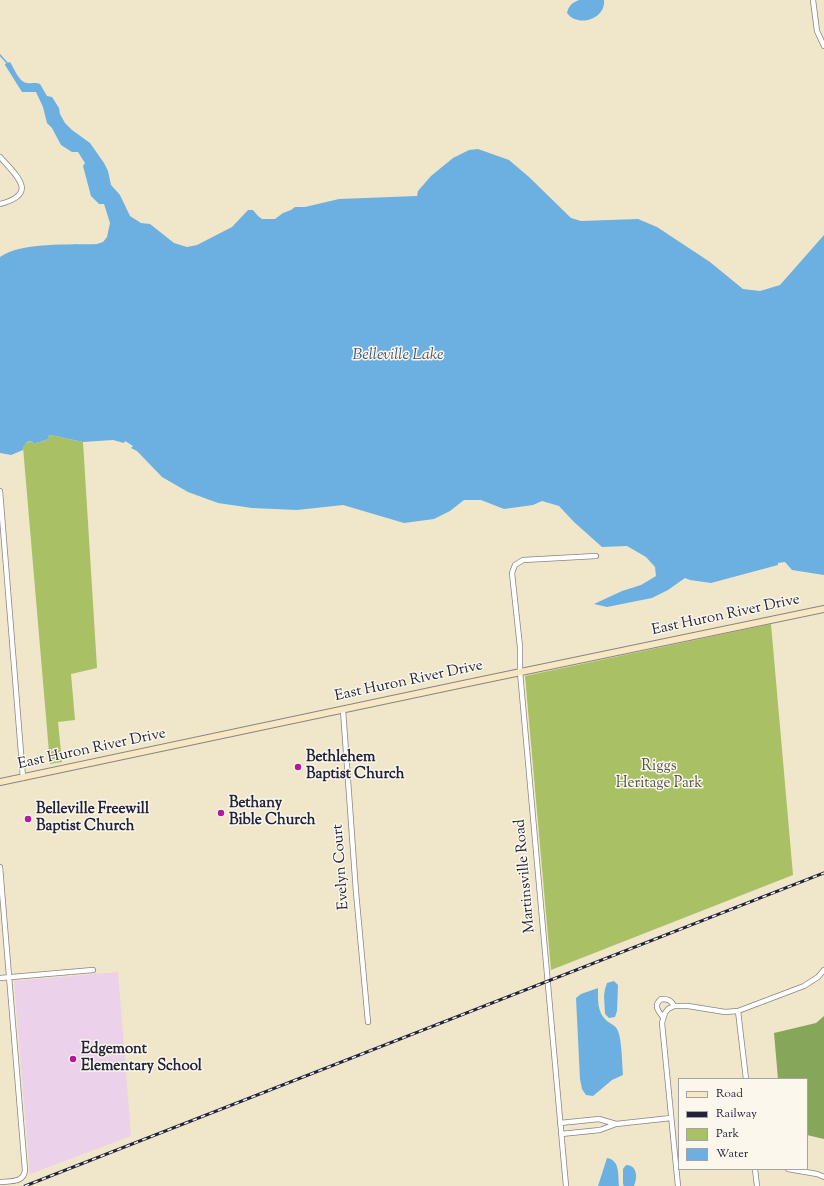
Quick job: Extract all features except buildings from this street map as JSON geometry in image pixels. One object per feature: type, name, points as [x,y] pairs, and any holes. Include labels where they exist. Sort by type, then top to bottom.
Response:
[{"type":"main road","name":"East Huron River Drive","points":[[0,782],[824,609]]},
{"type":"street","points":[[813,0],[816,26],[824,46]]},
{"type":"street","points":[[0,157],[18,177],[22,185],[20,194],[16,199],[0,204]]},
{"type":"street","points":[[0,491],[23,778]]},
{"type":"street","name":"Martinsville Road","points":[[566,1186],[520,672],[520,647],[512,573],[515,565],[523,560],[596,556]]},
{"type":"street","name":"Evelyn Court","points":[[342,710],[368,1022]]},
{"type":"street","points":[[0,867],[25,1170],[23,1176],[17,1181],[0,1182]]},
{"type":"street","points":[[0,978],[94,970]]},
{"type":"street","points":[[678,1186],[662,1023],[663,1017],[668,1009],[674,1006],[688,1006],[725,1012],[738,1011],[804,986],[818,977],[824,970]]},
{"type":"street","points":[[663,1017],[656,1005],[661,998],[671,1000],[674,1006]]},
{"type":"street","points":[[738,1011],[746,1078]]},
{"type":"street","points":[[561,1134],[600,1130],[616,1124],[671,1118]]},
{"type":"street","points":[[560,1123],[599,1120],[616,1124]]},
{"type":"street","points":[[755,1170],[757,1186]]},
{"type":"street","points":[[794,1170],[817,1174],[824,1177]]},
{"type":"shaded area","name":"Edgemont Elementary School","points":[[118,972],[131,1136],[30,1174],[14,981]]},
{"type":"green space","points":[[51,435],[83,442],[97,668],[71,674],[75,720],[58,722],[62,762],[50,764],[23,447],[26,443],[32,441],[33,444],[49,439],[48,436]]},
{"type":"green space","name":"Riggs Heritage Park","points":[[771,624],[793,875],[551,970],[525,676]]},
{"type":"green space","points":[[824,1016],[824,1139],[808,1135],[808,1078],[778,1078],[774,1033],[816,1023]]},
{"type":"water","points":[[579,0],[604,0],[601,12],[590,19],[578,20],[572,18],[567,13],[571,5]]},
{"type":"water","name":"Belleville Lake","points":[[10,62],[19,77],[24,82],[40,84],[47,96],[52,97],[59,108],[60,114],[65,123],[90,143],[104,163],[108,171],[111,185],[120,195],[130,216],[141,223],[150,224],[174,243],[187,247],[197,245],[232,227],[248,210],[253,210],[262,219],[275,219],[295,207],[305,207],[339,199],[417,196],[418,191],[431,176],[453,158],[469,150],[478,149],[509,160],[529,177],[571,218],[581,221],[638,219],[657,227],[710,262],[743,289],[760,291],[780,285],[824,235],[824,575],[792,570],[785,562],[778,563],[778,565],[711,583],[685,578],[668,590],[652,598],[607,607],[594,604],[622,591],[641,585],[656,576],[655,567],[646,557],[627,546],[602,547],[574,522],[559,506],[542,501],[533,505],[504,509],[481,500],[464,500],[450,511],[434,519],[404,523],[343,505],[297,510],[252,508],[218,503],[188,492],[162,477],[137,451],[131,448],[133,446],[125,441],[124,443],[113,440],[83,442],[51,435],[48,436],[49,439],[33,444],[32,441],[27,442],[23,447],[23,450],[11,455],[0,453],[0,257],[9,252],[20,249],[46,245],[97,244],[103,242],[107,237],[110,223],[104,204],[99,204],[91,196],[83,166],[85,163],[78,152],[72,152],[61,145],[52,128],[47,123],[43,107],[36,92],[22,92],[5,65]]},
{"type":"water","points":[[614,981],[618,985],[617,1011],[615,1017],[609,1018],[605,1014],[604,996],[607,983]]},
{"type":"water","points":[[598,988],[601,1013],[606,1020],[616,1027],[618,1031],[621,1046],[623,1075],[612,1080],[593,1096],[586,1095],[582,1089],[580,1079],[576,998],[581,994]]},
{"type":"water","points":[[607,1158],[614,1162],[618,1169],[619,1186],[598,1186]]},
{"type":"water","points":[[626,1165],[632,1167],[636,1172],[634,1186],[624,1186],[623,1184],[623,1169]]},
{"type":"waterway","points":[[0,55],[8,64]]},
{"type":"railway","points":[[25,1186],[824,873]]},
{"type":"place","name":"Bethlehem Baptist Church","points":[[298,767]]},
{"type":"place","name":"Bethany Bible Church","points":[[221,813]]},
{"type":"place","name":"Belleville Freewill Baptist Church","points":[[28,819]]},
{"type":"place","name":"Edgemont Elementary School","points":[[73,1059]]}]
